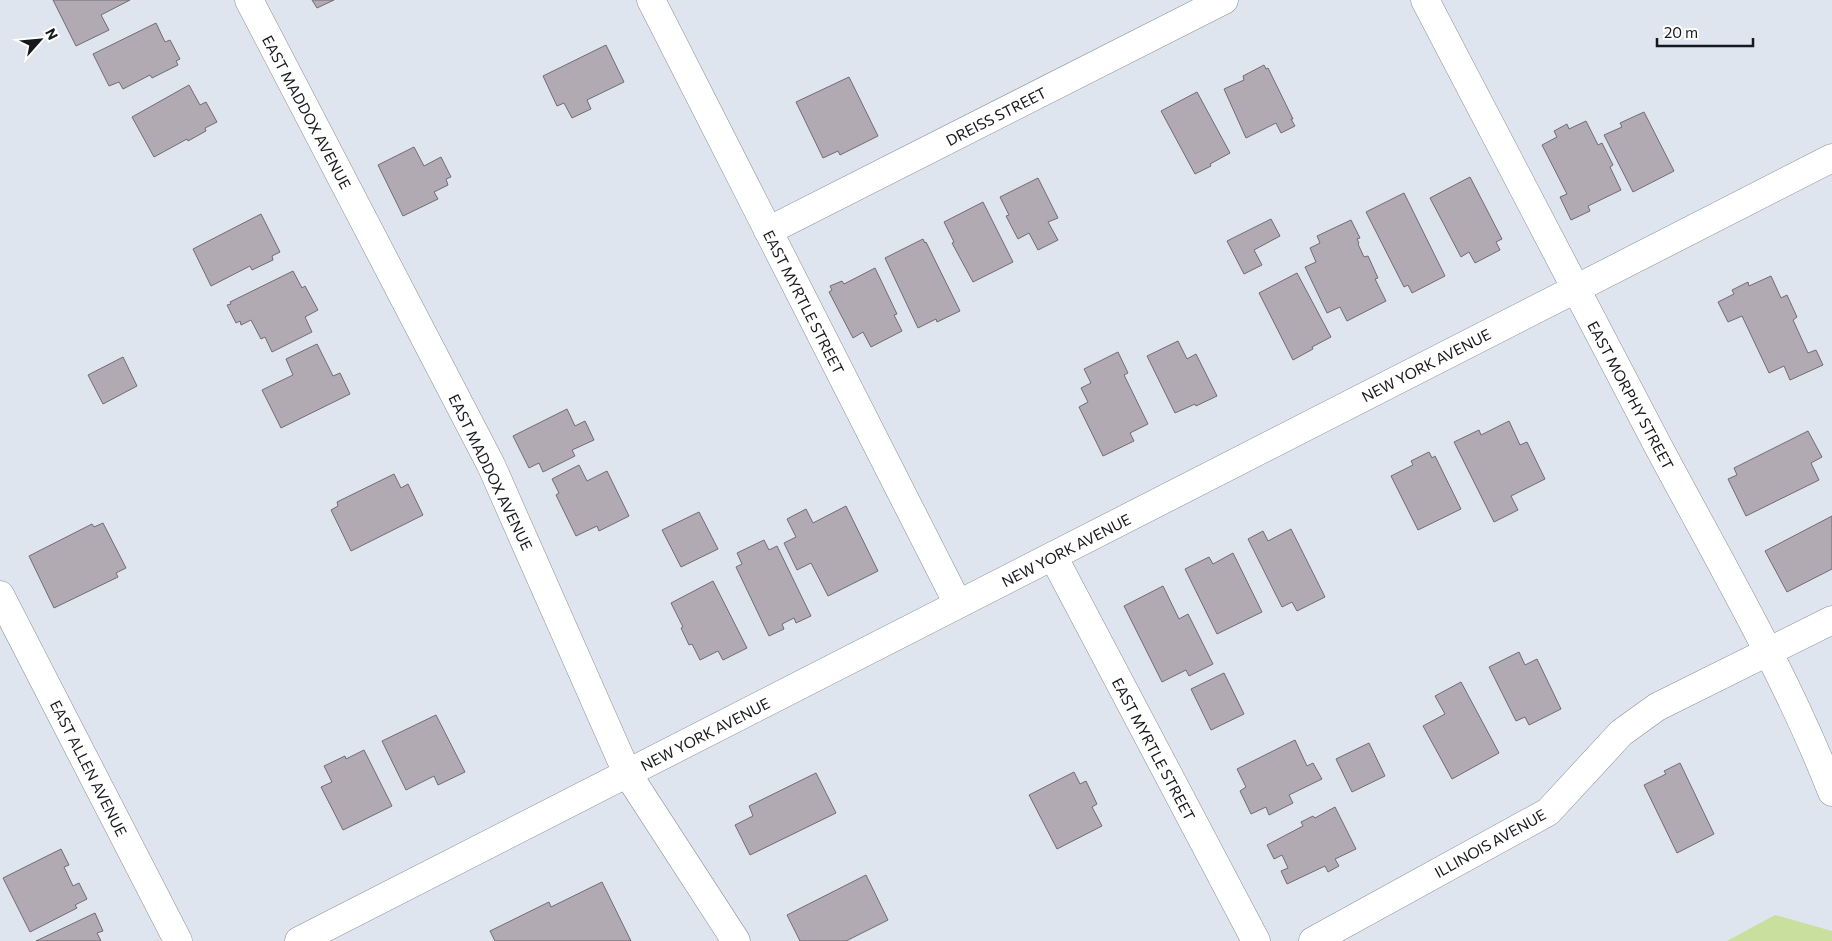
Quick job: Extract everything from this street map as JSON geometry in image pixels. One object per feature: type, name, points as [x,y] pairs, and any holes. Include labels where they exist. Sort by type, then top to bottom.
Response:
[{"type":"street","name":"EAST MADDOX AVENUE","points":[[248,0],[491,464],[627,774],[736,941]]},
{"type":"street","name":"EAST MYRTLE STREET","points":[[651,0],[958,604]]},
{"type":"street","name":"DREISS STREET","points":[[768,232],[1224,0]]},
{"type":"street","name":"EAST MORPHY STREET","points":[[1425,0],[1575,290],[1768,652],[1814,746],[1832,792]]},
{"type":"street","name":"NEW YORK AVENUE","points":[[299,941],[1832,158]]},
{"type":"street","name":"EAST MYRTLE STREET","points":[[1053,556],[1256,941]]},
{"type":"street","name":"EAST ALLEN AVENUE","points":[[0,595],[178,941]]},
{"type":"street","name":"ILLINOIS AVENUE","points":[[1313,941],[1548,812],[1621,733],[1657,706],[1832,620]]},
{"type":"green space","points":[[1775,915],[1832,931],[1832,941],[1727,941]]},
{"type":"building","points":[[53,0],[130,0],[101,15],[109,30],[76,46]]},
{"type":"building","points":[[312,0],[334,0],[317,8]]},
{"type":"building","points":[[156,23],[165,42],[170,40],[180,59],[176,61],[178,65],[152,78],[150,75],[123,89],[119,82],[109,86],[93,54]]},
{"type":"building","points":[[606,45],[624,82],[587,100],[591,109],[572,118],[564,103],[557,106],[543,76]]},
{"type":"building","points":[[1264,65],[1266,69],[1268,68],[1295,126],[1281,133],[1276,123],[1246,138],[1224,89],[1244,80],[1243,76]]},
{"type":"building","points":[[849,77],[878,136],[840,155],[838,151],[823,158],[796,102]]},
{"type":"building","points":[[189,85],[200,105],[206,102],[217,122],[205,128],[206,131],[188,141],[187,139],[154,157],[132,117]]},
{"type":"building","points":[[1197,92],[1230,153],[1195,174],[1161,111]]},
{"type":"building","points":[[1644,112],[1674,171],[1633,192],[1604,135],[1622,127],[1620,123]]},
{"type":"building","points":[[1586,121],[1598,145],[1602,143],[1613,165],[1610,167],[1621,190],[1588,206],[1590,211],[1571,220],[1560,197],[1567,194],[1542,145],[1557,137],[1554,131],[1567,124],[1569,129]]},
{"type":"building","points":[[414,147],[424,166],[441,157],[451,177],[446,179],[448,185],[434,192],[438,199],[403,216],[378,165]]},
{"type":"building","points":[[1470,177],[1502,239],[1496,242],[1500,250],[1475,263],[1469,252],[1461,257],[1430,198]]},
{"type":"building","points":[[1038,178],[1058,218],[1048,222],[1058,240],[1038,250],[1029,233],[1018,239],[1006,216],[1009,215],[1000,197]]},
{"type":"building","points":[[1404,193],[1445,276],[1412,293],[1408,285],[1404,287],[1366,212]]},
{"type":"building","points":[[983,202],[1013,262],[973,282],[952,243],[954,242],[944,222]]},
{"type":"building","points":[[261,214],[280,252],[272,256],[273,260],[252,270],[250,266],[211,286],[193,249]]},
{"type":"building","points":[[1271,219],[1280,236],[1254,250],[1262,265],[1244,274],[1227,241]]},
{"type":"building","points":[[1351,220],[1360,238],[1357,239],[1358,244],[1364,257],[1368,256],[1378,278],[1375,279],[1386,301],[1347,321],[1340,307],[1327,313],[1305,267],[1316,262],[1310,248],[1320,243],[1317,236]]},
{"type":"building","points":[[923,239],[960,311],[937,322],[936,319],[918,328],[885,258]]},
{"type":"building","points":[[875,268],[897,314],[894,315],[902,331],[871,347],[863,332],[853,338],[829,292],[832,290],[830,286],[842,281],[844,284]]},
{"type":"building","points":[[293,271],[302,288],[305,286],[318,310],[305,317],[312,332],[272,352],[265,337],[261,339],[251,320],[241,325],[240,321],[236,323],[227,305]]},
{"type":"building","points":[[1297,273],[1331,337],[1293,360],[1259,293]]},
{"type":"building","points":[[1771,276],[1781,298],[1787,295],[1797,317],[1793,320],[1808,353],[1816,350],[1823,365],[1790,380],[1784,366],[1769,373],[1742,316],[1728,322],[1718,302],[1734,294],[1732,290],[1748,282],[1749,286]]},
{"type":"building","points":[[1178,341],[1187,359],[1196,354],[1217,396],[1175,413],[1147,356]]},
{"type":"building","points":[[317,344],[333,376],[340,373],[350,394],[281,428],[262,390],[293,375],[286,359]]},
{"type":"building","points":[[1118,352],[1128,373],[1124,375],[1148,424],[1130,433],[1134,441],[1103,456],[1079,407],[1088,402],[1081,388],[1091,383],[1084,369]]},
{"type":"building","points":[[123,357],[137,386],[103,404],[88,375]]},
{"type":"building","points":[[567,409],[575,426],[585,421],[594,440],[572,450],[575,456],[543,472],[539,463],[529,468],[513,436]]},
{"type":"building","points":[[1509,421],[1520,445],[1527,442],[1545,479],[1511,496],[1518,510],[1494,522],[1454,442],[1479,430],[1481,435]]},
{"type":"building","points":[[1808,431],[1822,457],[1811,463],[1819,480],[1746,516],[1728,479],[1737,475],[1734,468]]},
{"type":"building","points":[[1429,452],[1432,458],[1435,456],[1461,509],[1418,530],[1391,476],[1413,465],[1411,461]]},
{"type":"building","points":[[579,465],[587,481],[607,471],[629,516],[599,531],[597,526],[576,536],[556,495],[559,493],[552,479]]},
{"type":"building","points":[[394,474],[401,488],[408,484],[423,515],[351,551],[331,510],[338,506],[337,502]]},
{"type":"building","points":[[846,506],[878,571],[828,596],[811,563],[797,570],[784,543],[796,537],[787,519],[806,509],[813,523]]},
{"type":"building","points":[[699,512],[718,549],[681,567],[662,530]]},
{"type":"building","points":[[1832,516],[1832,569],[1787,592],[1765,551]]},
{"type":"building","points":[[103,523],[126,568],[116,573],[118,577],[54,608],[29,556],[92,524],[94,527]]},
{"type":"building","points":[[1291,529],[1325,597],[1297,611],[1292,602],[1282,607],[1248,539],[1263,531],[1268,541]]},
{"type":"building","points":[[764,540],[769,550],[777,546],[811,616],[796,623],[794,618],[782,624],[784,629],[769,636],[736,567],[742,564],[737,553]]},
{"type":"building","points":[[1233,553],[1262,612],[1217,634],[1185,569],[1209,557],[1213,564]]},
{"type":"building","points":[[713,581],[747,648],[723,660],[718,651],[700,660],[692,644],[689,645],[681,628],[683,627],[671,603]]},
{"type":"building","points":[[1163,586],[1179,619],[1188,614],[1213,664],[1189,676],[1186,670],[1162,682],[1124,606]]},
{"type":"building","points":[[1519,652],[1525,665],[1537,659],[1561,709],[1529,725],[1525,717],[1516,721],[1489,667]]},
{"type":"building","points":[[1224,673],[1244,714],[1211,730],[1191,689]]},
{"type":"building","points":[[1461,682],[1499,753],[1452,779],[1423,726],[1445,714],[1435,696]]},
{"type":"building","points":[[436,715],[465,772],[438,785],[434,776],[406,790],[382,741]]},
{"type":"building","points":[[1295,740],[1307,766],[1313,763],[1322,779],[1289,795],[1293,803],[1269,815],[1266,807],[1251,814],[1240,791],[1246,787],[1237,769]]},
{"type":"building","points":[[1369,743],[1385,776],[1352,792],[1336,759]]},
{"type":"building","points":[[364,750],[392,806],[343,830],[321,787],[332,782],[324,766],[345,756],[346,759]]},
{"type":"building","points":[[1680,763],[1714,834],[1677,853],[1644,785],[1666,774],[1664,771]]},
{"type":"building","points":[[1074,772],[1080,784],[1086,781],[1097,804],[1092,807],[1102,826],[1057,849],[1029,795]]},
{"type":"building","points":[[816,773],[836,813],[750,855],[735,825],[753,816],[749,806]]},
{"type":"building","points":[[1335,807],[1356,849],[1335,859],[1339,866],[1328,872],[1325,866],[1287,884],[1281,871],[1288,868],[1282,855],[1274,859],[1267,845],[1303,826],[1301,822],[1313,816],[1315,818]]},
{"type":"building","points":[[61,849],[69,865],[64,867],[73,886],[79,883],[87,899],[75,905],[77,908],[30,932],[3,878]]},
{"type":"building","points":[[866,875],[888,920],[846,941],[800,941],[787,915]]},
{"type":"building","points":[[602,882],[631,941],[495,941],[490,931],[549,902],[551,907]]},
{"type":"building","points":[[95,913],[103,931],[97,933],[101,941],[36,941]]}]
